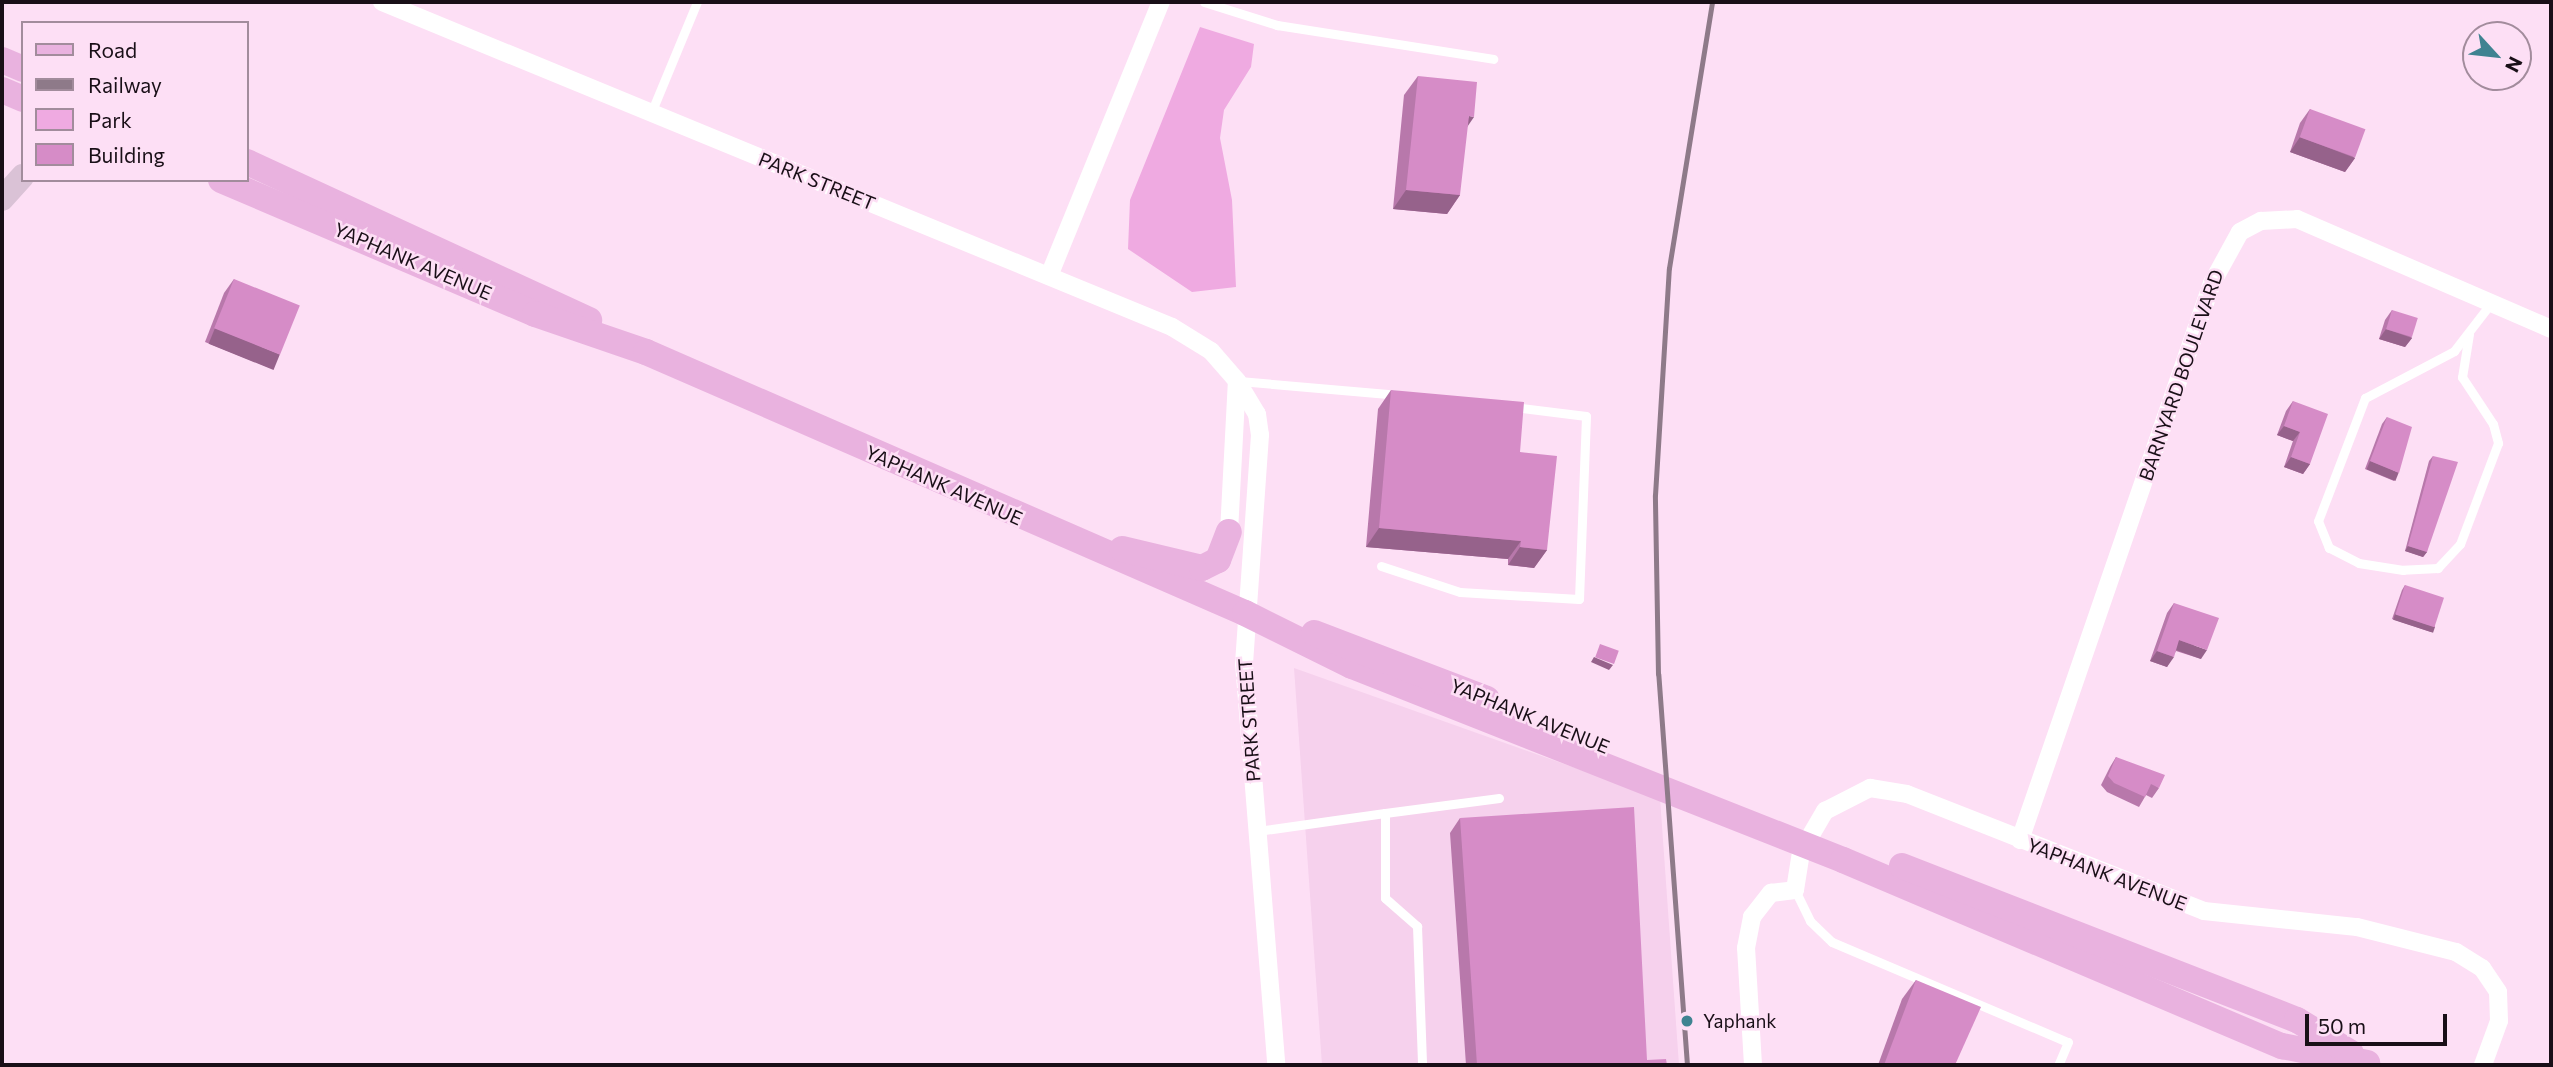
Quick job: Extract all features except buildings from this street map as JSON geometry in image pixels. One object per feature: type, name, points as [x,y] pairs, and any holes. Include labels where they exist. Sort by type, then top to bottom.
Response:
[{"type":"main road","points":[[2,60],[21,68]]},
{"type":"main road","points":[[2,90],[21,98]]},
{"type":"main road","name":"YAPHANK AVENUE","points":[[248,162],[543,293],[646,352]]},
{"type":"main road","name":"YAPHANK AVENUE","points":[[226,182],[535,314],[646,352],[1068,539],[1245,612],[1352,666],[1494,711],[1846,853],[2297,1020],[2369,1064]]},
{"type":"main road","points":[[1068,539],[1202,568],[1218,560],[1229,532]]},
{"type":"street","name":"PARK STREET","points":[[382,2],[1185,334],[1237,381],[1257,414],[1260,435],[1245,612],[1276,1065]]},
{"type":"street","points":[[1049,276],[1161,2]]},
{"type":"street","points":[[2,199],[21,178]]},
{"type":"street","name":"BARNYARD BOULEVARD","points":[[2020,840],[2212,283],[2240,232],[2261,220],[2297,219],[2551,329]]},
{"type":"street","points":[[1229,532],[1237,381]]},
{"type":"street","name":"YAPHANK AVENUE","points":[[1795,890],[1796,866],[1816,822],[1836,800],[1870,788],[1907,794],[2204,911],[2382,932],[2470,959],[2492,978],[2501,1006],[2483,1065]]},
{"type":"street","points":[[1753,1065],[1748,935],[1762,900],[1795,890]]},
{"type":"lane","points":[[652,113],[697,2]]},
{"type":"lane","points":[[1205,2],[1277,25],[1493,59]]},
{"type":"lane","points":[[2469,334],[2462,377],[2493,424],[2498,443],[2460,544],[2438,568],[2403,570],[2359,563],[2329,548],[2318,521],[2365,398],[2454,351],[2491,303]]},
{"type":"lane","points":[[1237,381],[1416,396]]},
{"type":"lane","points":[[1381,566],[1460,592],[1578,599],[1586,415],[1495,405]]},
{"type":"lane","points":[[1258,831],[1499,798]]},
{"type":"lane","points":[[1385,813],[1385,898],[1417,926],[1422,1065]]},
{"type":"lane","points":[[1795,890],[1810,921],[1832,942],[2068,1042],[2058,1065]]},
{"type":"shaded area","points":[[1294,668],[1660,798],[1679,1065],[1322,1065]]},
{"type":"green space","points":[[1200,27],[1254,44],[1251,67],[1224,110],[1220,138],[1232,200],[1236,287],[1192,292],[1128,249],[1130,200]]},
{"type":"railway","points":[[1687,1065],[1658,674],[1655,495],[1669,268],[1712,2]]},
{"type":"place","name":"Yaphank","points":[[1687,1021]]}]
